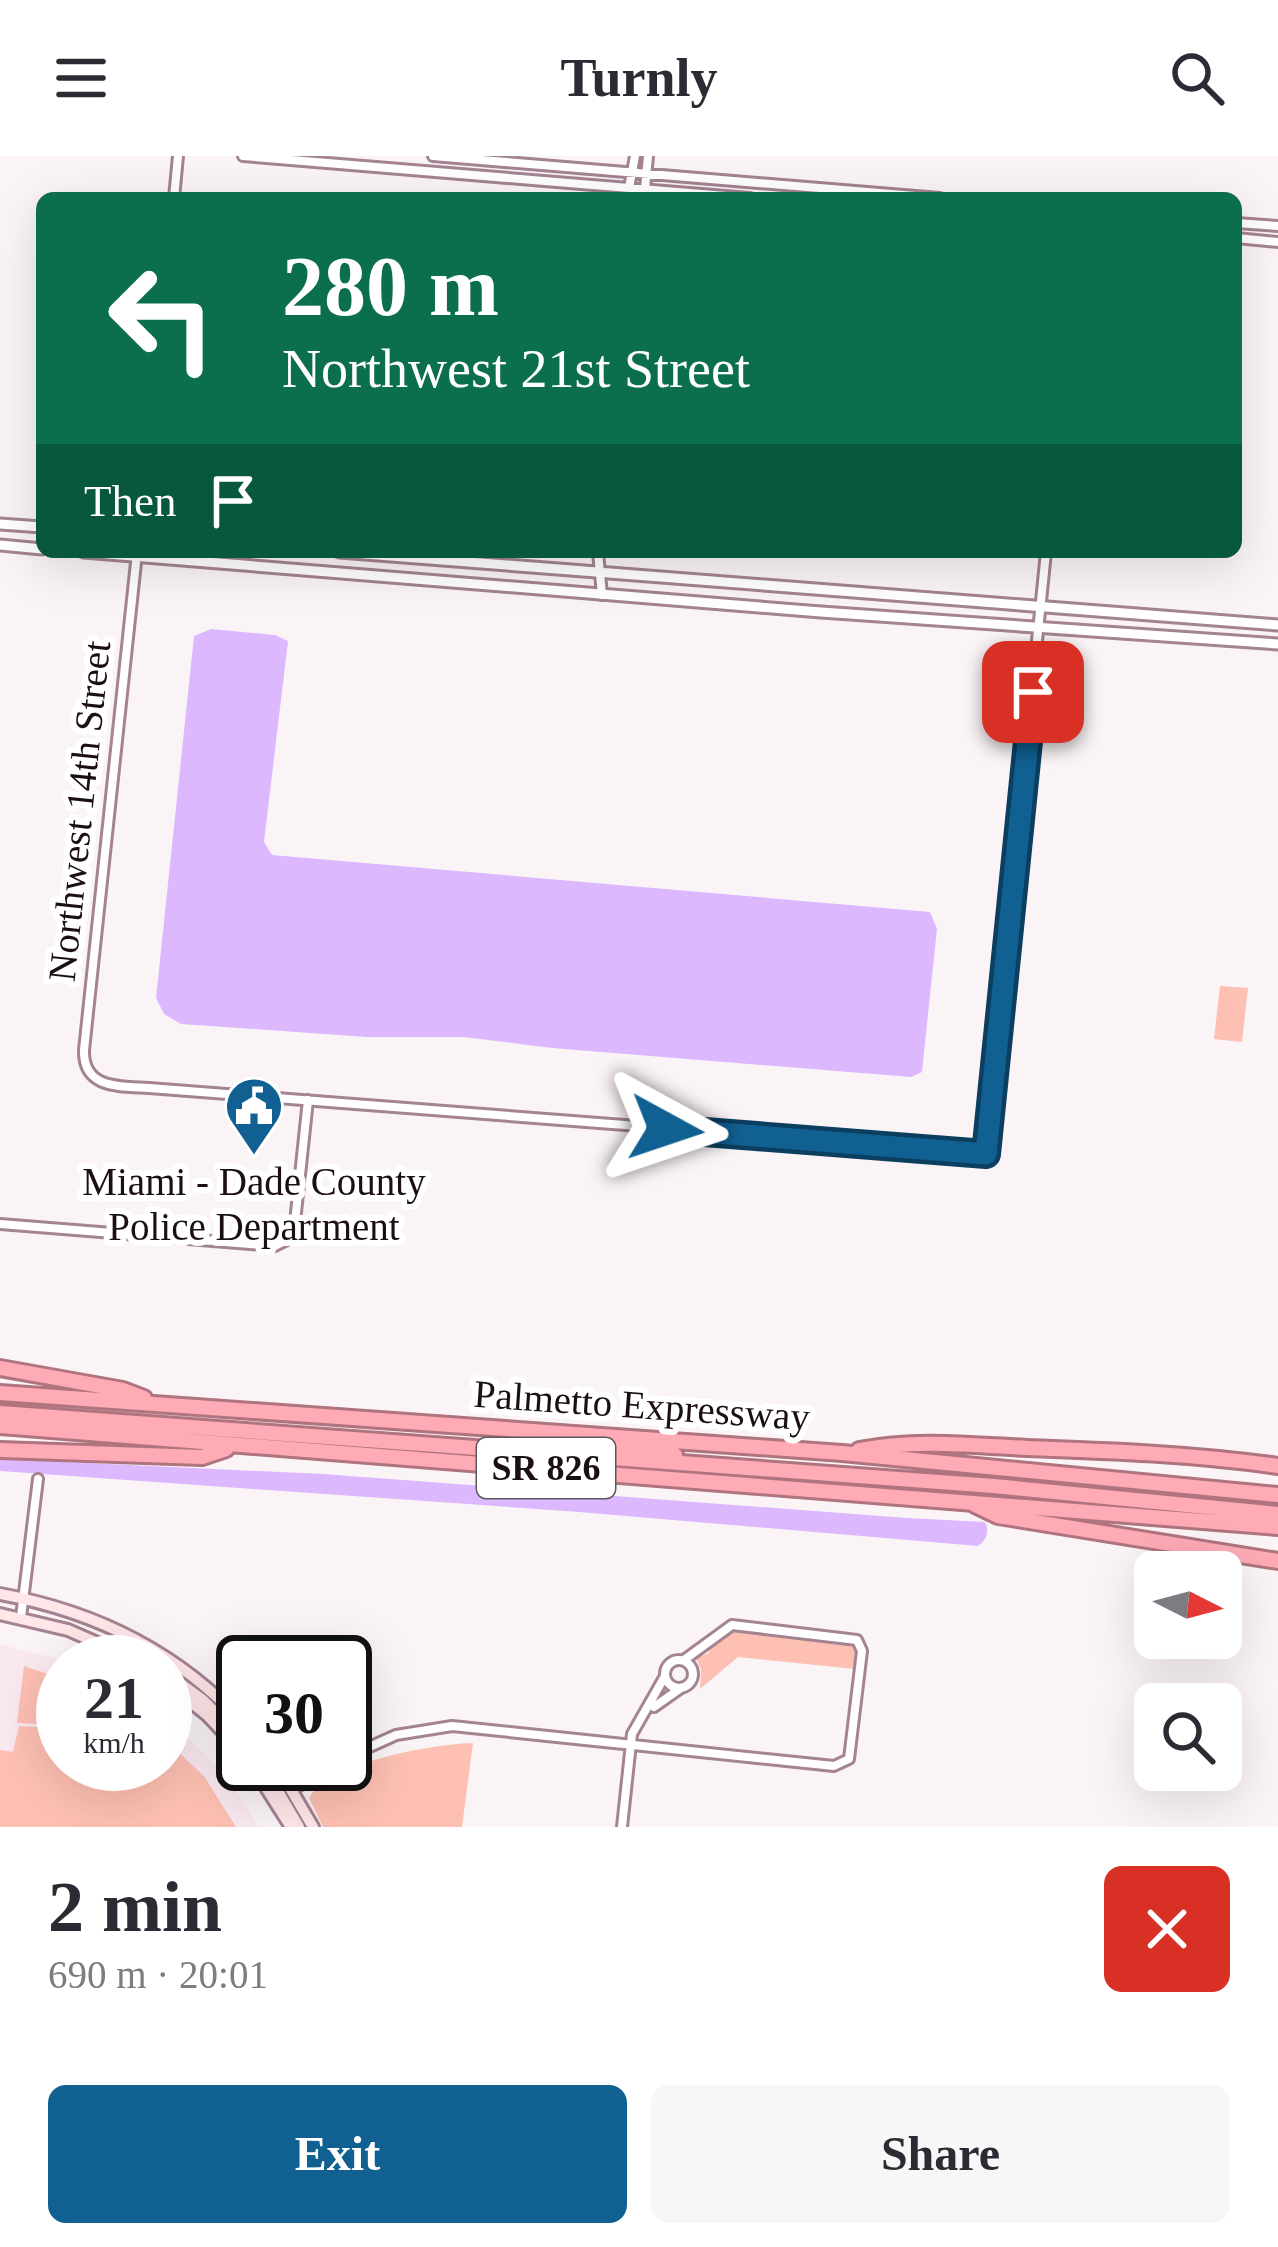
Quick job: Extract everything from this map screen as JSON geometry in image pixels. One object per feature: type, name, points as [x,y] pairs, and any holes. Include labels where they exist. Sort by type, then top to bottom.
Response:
[{"type":"highway","points":[[0,1368],[123,1390],[160,1404]]},
{"type":"highway","name":"Palmetto Expressway","points":[[0,1393],[842,1453],[1278,1495]]},
{"type":"highway","points":[[0,1409],[1278,1509]]},
{"type":"highway","name":"Palmetto Expressway","points":[[0,1426],[1278,1526]]},
{"type":"highway","points":[[842,1453],[895,1443],[1174,1454],[1278,1466]]},
{"type":"highway","points":[[0,1450],[202,1457],[237,1445]]},
{"type":"highway","points":[[965,1501],[998,1516],[1278,1561]]},
{"type":"main road","points":[[0,1594],[83,1615],[146,1645],[216,1697]]},
{"type":"main road","points":[[0,1614],[81,1635]]},
{"type":"main road","points":[[192,1690],[216,1714]]},
{"type":"main road","points":[[192,1701],[216,1724]]},
{"type":"main road","points":[[270,1791],[295,1827]]},
{"type":"main road","points":[[288,1793],[295,1827]]},
{"type":"main road","points":[[288,1793],[313,1827]]},
{"type":"street","points":[[175,192],[178,156]]},
{"type":"street","points":[[243,156],[680,192]]},
{"type":"street","points":[[434,156],[866,192]]},
{"type":"street","points":[[629,188],[634,156]]},
{"type":"street","points":[[645,189],[649,156]]},
{"type":"street","points":[[1242,223],[1278,226]]},
{"type":"street","points":[[1242,239],[1278,242]]},
{"type":"street","points":[[0,524],[36,527]]},
{"type":"street","points":[[0,545],[36,548]]},
{"type":"street","name":"Northwest 14th Street","points":[[137,558],[84,1053],[90,1076],[112,1085],[308,1100]]},
{"type":"street","points":[[182,558],[602,595],[1273,644],[1274,625],[410,558]]},
{"type":"street","points":[[598,558],[602,595]]},
{"type":"street","points":[[0,1224],[275,1246],[287,1240],[295,1222],[308,1100],[986,1154],[1045,558]]},
{"type":"street","points":[[20,1617],[38,1479]]},
{"type":"street","points":[[372,1746],[396,1735],[452,1726],[843,1765],[849,1759],[862,1651],[857,1640],[732,1624],[684,1660],[670,1663],[644,1716]]},
{"type":"street","points":[[622,1827],[635,1727],[672,1691],[692,1681],[693,1671],[684,1660]]},
{"type":"street","points":[[665,1676],[671,1685],[682,1688]]},
{"type":"shaded area","points":[[211,629],[275,635],[288,641],[264,842],[272,855],[930,912],[937,929],[922,1072],[911,1077],[464,1037],[367,1037],[181,1024],[164,1014],[156,998],[194,636]]},
{"type":"shaded area","points":[[1220,986],[1248,988],[1242,1042],[1214,1039]]},
{"type":"shaded area","points":[[0,1459],[323,1474],[985,1522],[987,1532],[978,1546],[0,1471]]},
{"type":"shaded area","points":[[732,1629],[851,1641],[857,1651],[855,1669],[738,1657],[700,1689],[696,1658],[709,1653],[709,1645]]},
{"type":"shaded area","points":[[0,1644],[36,1654],[36,1791],[192,1791],[192,1742],[216,1766],[216,1791],[236,1791],[258,1827],[0,1827]]},
{"type":"shaded area","points":[[24,1666],[36,1670],[36,1724],[17,1723]]},
{"type":"shaded area","points":[[19,1726],[36,1727],[36,1791],[192,1791],[192,1765],[236,1827],[0,1827],[0,1750],[13,1752]]},
{"type":"shaded area","points":[[473,1743],[462,1827],[323,1827],[309,1798],[315,1791],[372,1791],[372,1761]]},
{"type":"place","name":"Miami - Dade County Police Department","points":[[254,1157]]},
{"type":"route","points":[[666,1129],[986,1154],[1033,692]]}]
